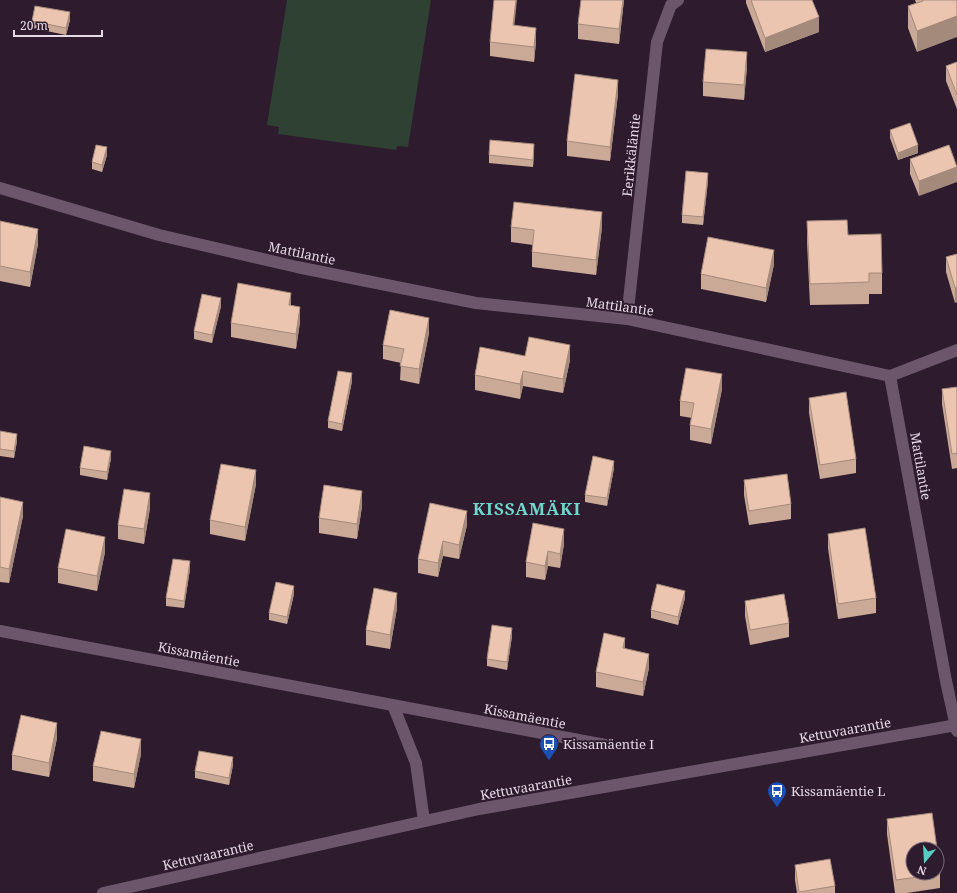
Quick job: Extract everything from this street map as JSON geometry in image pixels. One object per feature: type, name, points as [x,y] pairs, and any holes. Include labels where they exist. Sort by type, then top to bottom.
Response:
[{"type":"street","name":"Eerikkäläntie","points":[[627,319],[657,42],[671,5],[678,0]]},
{"type":"street","name":"Mattilantie","points":[[0,188],[159,235],[297,267],[476,303],[627,319],[890,376],[944,673],[957,727]]},
{"type":"street","points":[[890,376],[957,350]]},
{"type":"street","name":"Kissamäentie","points":[[0,631],[605,746]]},
{"type":"street","points":[[393,705],[416,763],[424,821]]},
{"type":"street","name":"Kettuvaarantie","points":[[103,893],[479,809],[957,727]]},
{"type":"green space","points":[[287,0],[431,0],[408,147],[397,146],[396,150],[278,134],[279,127],[267,125]]},
{"type":"building","points":[[494,0],[516,0],[513,25],[536,28],[534,47],[490,42]]},
{"type":"building","points":[[581,0],[623,0],[619,29],[578,24]]},
{"type":"building","points":[[751,0],[812,0],[819,17],[765,38]]},
{"type":"building","points":[[923,0],[957,0],[957,16],[917,31],[908,6]]},
{"type":"building","points":[[35,6],[70,12],[66,28],[32,21]]},
{"type":"building","points":[[706,49],[747,52],[744,85],[703,82]]},
{"type":"building","points":[[957,62],[957,95],[946,66]]},
{"type":"building","points":[[575,74],[618,80],[610,147],[567,141]]},
{"type":"building","points":[[910,123],[918,145],[898,153],[890,130]]},
{"type":"building","points":[[490,140],[534,144],[533,160],[489,155]]},
{"type":"building","points":[[96,145],[107,147],[102,165],[92,162]]},
{"type":"building","points":[[949,145],[957,167],[919,181],[910,159]]},
{"type":"building","points":[[686,171],[708,173],[703,217],[682,215]]},
{"type":"building","points":[[514,202],[602,212],[596,260],[532,252],[534,230],[511,227]]},
{"type":"building","points":[[847,220],[848,235],[881,234],[882,273],[869,273],[869,282],[810,284],[807,221]]},
{"type":"building","points":[[0,221],[38,229],[30,272],[0,266]]},
{"type":"building","points":[[708,237],[774,250],[766,288],[701,274]]},
{"type":"building","points":[[957,254],[957,287],[955,288],[946,257]]},
{"type":"building","points":[[238,283],[291,293],[289,305],[300,307],[296,334],[231,323]]},
{"type":"building","points":[[202,294],[221,298],[212,335],[194,331]]},
{"type":"building","points":[[390,310],[429,318],[419,369],[400,366],[404,349],[383,345]]},
{"type":"building","points":[[529,337],[570,345],[563,379],[523,371],[520,384],[475,375],[480,347],[525,356]]},
{"type":"building","points":[[686,368],[722,374],[711,429],[690,425],[694,403],[680,401]]},
{"type":"building","points":[[338,371],[352,373],[342,424],[328,421]]},
{"type":"building","points":[[957,387],[957,453],[952,454],[942,389]]},
{"type":"building","points":[[846,392],[856,459],[820,465],[809,398]]},
{"type":"building","points":[[0,431],[17,434],[14,451],[0,449]]},
{"type":"building","points":[[84,446],[111,451],[107,472],[80,468]]},
{"type":"building","points":[[593,456],[614,461],[607,498],[585,495]]},
{"type":"building","points":[[221,464],[256,470],[245,527],[210,520]]},
{"type":"building","points":[[787,474],[791,504],[749,511],[744,480]]},
{"type":"building","points":[[324,485],[362,491],[357,524],[319,518]]},
{"type":"building","points":[[124,489],[150,493],[144,529],[118,525]]},
{"type":"building","points":[[0,497],[23,502],[9,569],[0,567]]},
{"type":"building","points":[[430,503],[467,511],[459,545],[443,541],[438,563],[418,559]]},
{"type":"building","points":[[533,523],[564,529],[560,554],[548,551],[545,566],[526,562]]},
{"type":"building","points":[[865,528],[876,598],[838,604],[828,534]]},
{"type":"building","points":[[66,529],[105,537],[97,576],[58,568]]},
{"type":"building","points":[[173,559],[190,561],[184,601],[166,598]]},
{"type":"building","points":[[276,582],[294,586],[287,617],[269,613]]},
{"type":"building","points":[[657,584],[685,591],[678,617],[651,610]]},
{"type":"building","points":[[374,588],[397,593],[390,635],[366,630]]},
{"type":"building","points":[[784,594],[789,623],[750,630],[745,601]]},
{"type":"building","points":[[492,625],[512,628],[507,662],[487,659]]},
{"type":"building","points":[[604,633],[625,638],[623,648],[649,654],[643,682],[596,672]]},
{"type":"building","points":[[21,715],[57,723],[49,763],[12,755]]},
{"type":"building","points":[[101,731],[141,739],[134,774],[93,766]]},
{"type":"building","points":[[199,751],[233,757],[229,778],[195,771]]},
{"type":"building","points":[[932,813],[936,841],[905,841],[905,879],[896,880],[887,819]]},
{"type":"building","points":[[830,859],[835,886],[799,892],[795,865]]},
{"type":"place","name":"Kissamäentie I","points":[[549,761]]},
{"type":"place","name":"Kissamäentie L","points":[[777,808]]},
{"type":"district","name":"KISSAMÄKI","points":[[527,509]]}]
